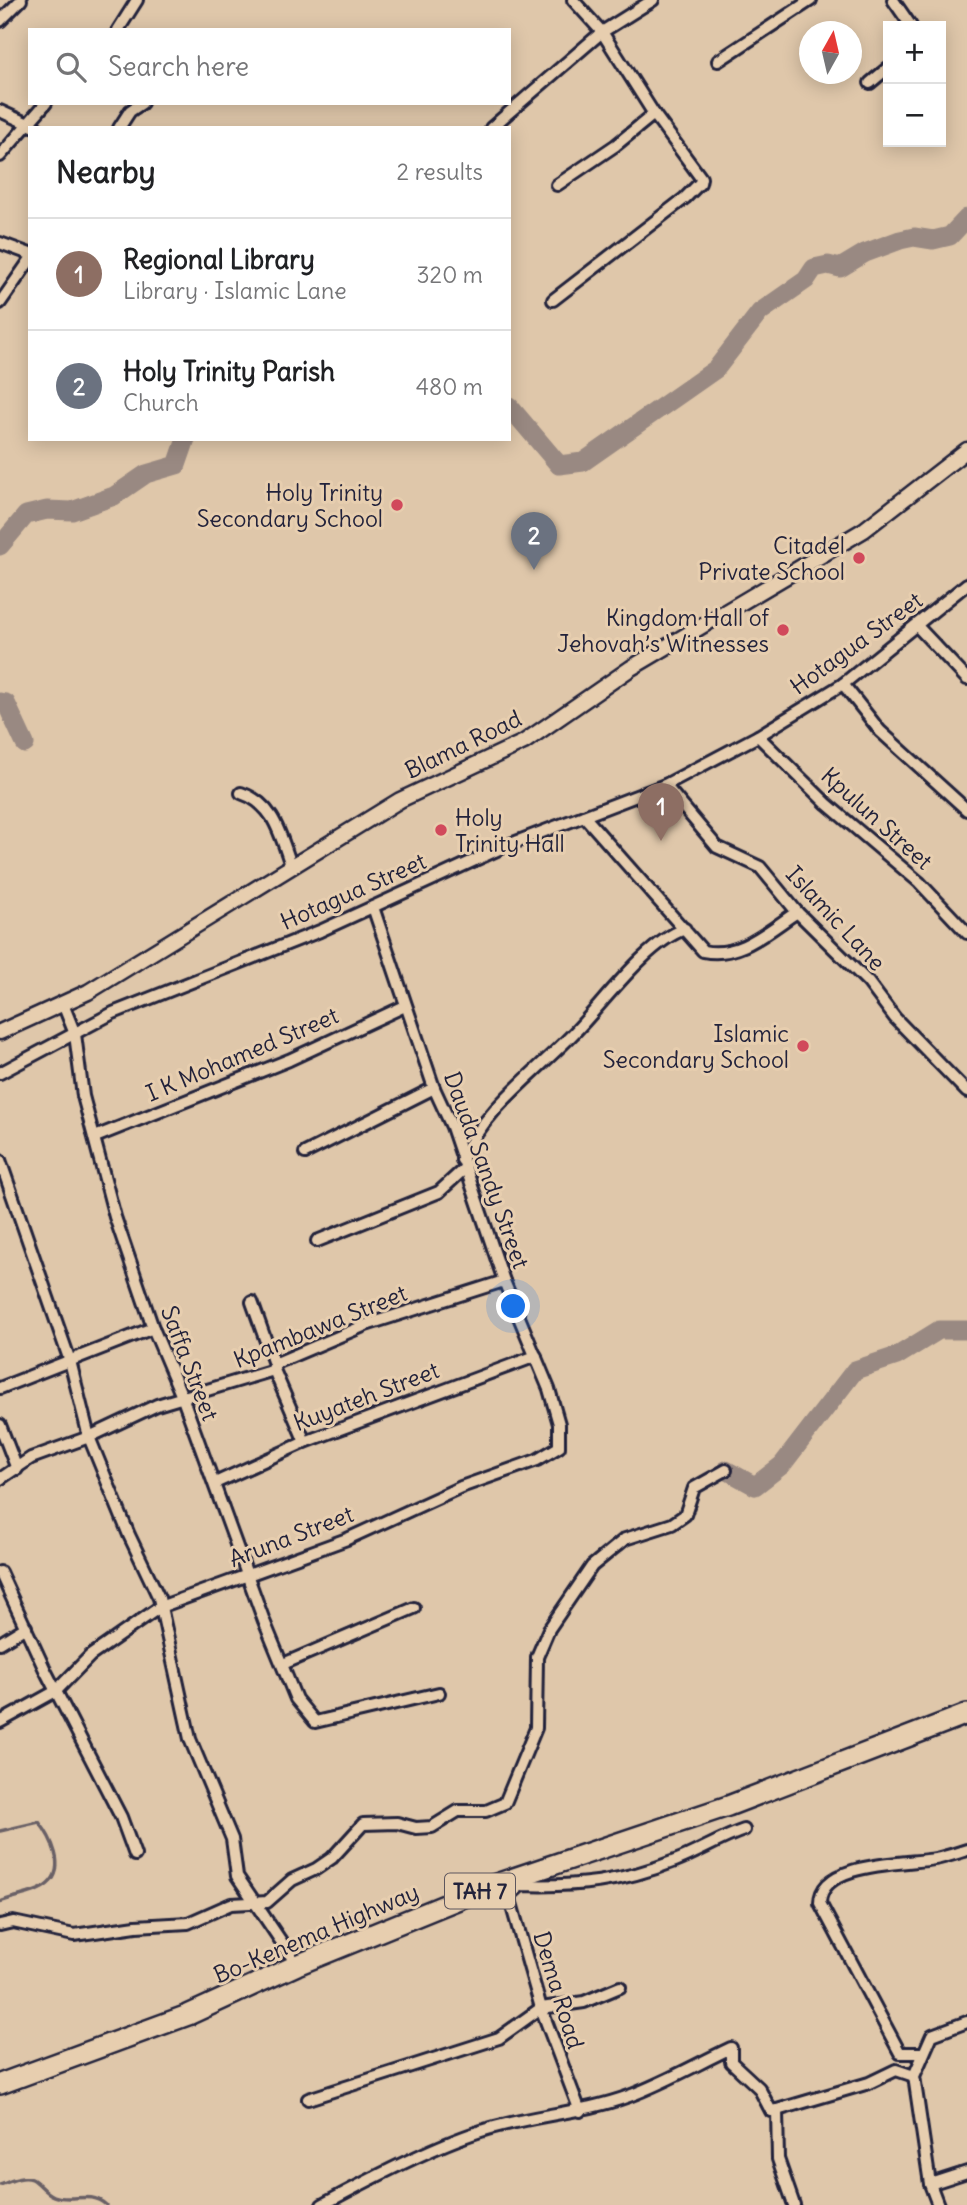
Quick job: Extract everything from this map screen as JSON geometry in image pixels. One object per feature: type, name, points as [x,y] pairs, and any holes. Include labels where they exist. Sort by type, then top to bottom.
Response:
[{"type":"highway","name":"Bo-Kenema Highway","points":[[0,2084],[188,2015],[297,1965],[728,1806],[967,1714]]},
{"type":"street","points":[[0,21],[21,0]]},
{"type":"street","points":[[119,28],[137,0]]},
{"type":"street","points":[[553,300],[685,198],[700,183],[701,178],[654,114],[602,32],[573,0]]},
{"type":"street","points":[[493,126],[602,32],[653,0]]},
{"type":"street","points":[[718,61],[811,0]]},
{"type":"street","points":[[894,0],[908,21]]},
{"type":"street","points":[[870,83],[883,72]]},
{"type":"street","points":[[0,111],[33,125],[45,105]]},
{"type":"street","points":[[121,126],[130,111],[139,105]]},
{"type":"street","points":[[557,185],[616,145],[654,114]]},
{"type":"street","points":[[0,156],[28,130]]},
{"type":"street","points":[[0,243],[28,253]]},
{"type":"street","points":[[0,303],[28,263]]},
{"type":"street","name":"Blama Road","points":[[0,1032],[63,1004],[157,951],[400,800],[524,742],[631,668],[864,530],[967,450]]},
{"type":"street","name":"Hotagua Street","points":[[0,1073],[113,1013],[373,907],[462,865],[665,785],[758,736],[843,684],[967,584]]},
{"type":"street","points":[[917,626],[941,655],[967,679]]},
{"type":"street","points":[[843,684],[880,731],[965,803]]},
{"type":"street","name":"Kpulun Street","points":[[758,736],[827,804],[919,882],[967,933]]},
{"type":"street","name":"Islamic Lane","points":[[665,785],[717,847],[760,867],[797,912],[868,982],[895,1018],[967,1092]]},
{"type":"street","points":[[241,793],[260,800],[277,827],[292,865]]},
{"type":"street","points":[[584,816],[703,951],[720,955],[734,952],[797,912]]},
{"type":"street","name":"Dauda Sandy Street","points":[[373,907],[405,1006],[504,1281],[536,1356],[559,1424],[559,1447]]},
{"type":"street","points":[[317,1241],[429,1196],[463,1165],[470,1142],[486,1121],[572,1036],[628,972],[671,934],[685,929]]},
{"type":"street","name":"Saffa Street","points":[[63,1004],[75,1034],[83,1096],[115,1217],[153,1328],[183,1399],[296,1699],[316,1722],[439,1693]]},
{"type":"street","name":"I K Mohamed Street","points":[[95,1138],[289,1060],[405,1006]]},
{"type":"street","points":[[305,1153],[434,1088]]},
{"type":"street","points":[[0,1160],[70,1361],[89,1437],[129,1535],[159,1598],[190,1739],[232,1839],[237,1876],[297,1965]]},
{"type":"street","name":"Kpambawa Street","points":[[0,1479],[44,1452],[89,1437],[157,1405],[183,1399],[274,1367],[366,1325],[504,1281]]},
{"type":"street","points":[[252,1302],[274,1367],[305,1442]]},
{"type":"street","points":[[0,1388],[153,1328]]},
{"type":"street","name":"Kuyateh Street","points":[[215,1483],[305,1442],[536,1356]]},
{"type":"street","points":[[0,1425],[17,1469]]},
{"type":"street","name":"Aruna Street","points":[[0,1722],[56,1691],[90,1656],[160,1607],[347,1539],[461,1487],[537,1460],[559,1447]]},
{"type":"street","points":[[0,1925],[13,1922],[74,1935],[136,1926],[188,1923],[231,1904],[267,1902],[292,1880],[332,1858],[363,1824],[389,1822],[416,1828],[432,1827],[458,1811],[486,1811],[505,1804],[537,1728],[537,1657],[549,1629],[592,1566],[625,1539],[672,1524],[685,1515],[694,1488],[726,1470]]},
{"type":"street","points":[[0,1572],[56,1691],[121,1817],[135,1854]]},
{"type":"street","points":[[283,1664],[414,1608]]},
{"type":"street","points":[[0,1643],[26,1627]]},
{"type":"street","points":[[503,1890],[521,1885],[573,1887],[634,1875],[675,1861],[744,1830]]},
{"type":"street","points":[[896,2070],[900,2053],[820,1903],[820,1894],[827,1885],[850,1872],[887,1862],[933,1860],[967,1850]]},
{"type":"street","name":"Dema Road","points":[[503,1890],[558,2061],[580,2111]]},
{"type":"street","points":[[308,2099],[499,2038],[541,2008],[584,2002],[620,1987]]},
{"type":"street","points":[[938,2205],[930,2184],[914,2076],[932,2035],[967,2022]]},
{"type":"street","points":[[323,2205],[424,2154],[478,2132],[539,2115],[580,2111],[630,2095],[731,2048],[731,2062],[759,2088],[771,2111],[869,2082],[896,2070],[914,2076]]},
{"type":"street","points":[[900,2053],[922,2053]]},
{"type":"street","points":[[777,2110],[778,2159],[794,2205]]},
{"type":"street","points":[[930,2184],[967,2172]]},
{"type":"waterway","points":[[511,408],[559,465],[583,462],[716,369],[760,312],[806,280],[814,268],[828,265],[840,268],[865,253],[900,240],[914,237],[933,240],[950,236],[967,218]]},
{"type":"waterway","points":[[0,546],[26,515],[47,510],[72,511],[114,496],[146,474],[177,465],[185,441]]},
{"type":"waterway","points":[[0,702],[6,703],[25,744]]},
{"type":"waterway","points":[[726,1470],[755,1486],[782,1465],[855,1370],[897,1356],[939,1330],[967,1330]]},
{"type":"waterway","points":[[0,1831],[39,1822],[52,1844],[57,1861],[54,1877],[48,1884],[32,1893],[0,1902]]},
{"type":"waterway","points":[[0,2185],[28,2178],[54,2196],[93,2198],[106,2205]]},
{"type":"place","name":"Holy Trinity Secondary School","points":[[397,505]]},
{"type":"place","name":"Citadel Private School","points":[[859,558]]},
{"type":"place","name":"Holy Trinity Parish","points":[[534,570]]},
{"type":"place","name":"Kingdom Hall of Jehovah’s Witnesses","points":[[783,630]]},
{"type":"place","name":"Holy Trinity Hall","points":[[441,830]]},
{"type":"place","name":"Regional Library","points":[[661,841]]},
{"type":"place","name":"Islamic Secondary School","points":[[803,1046]]}]
